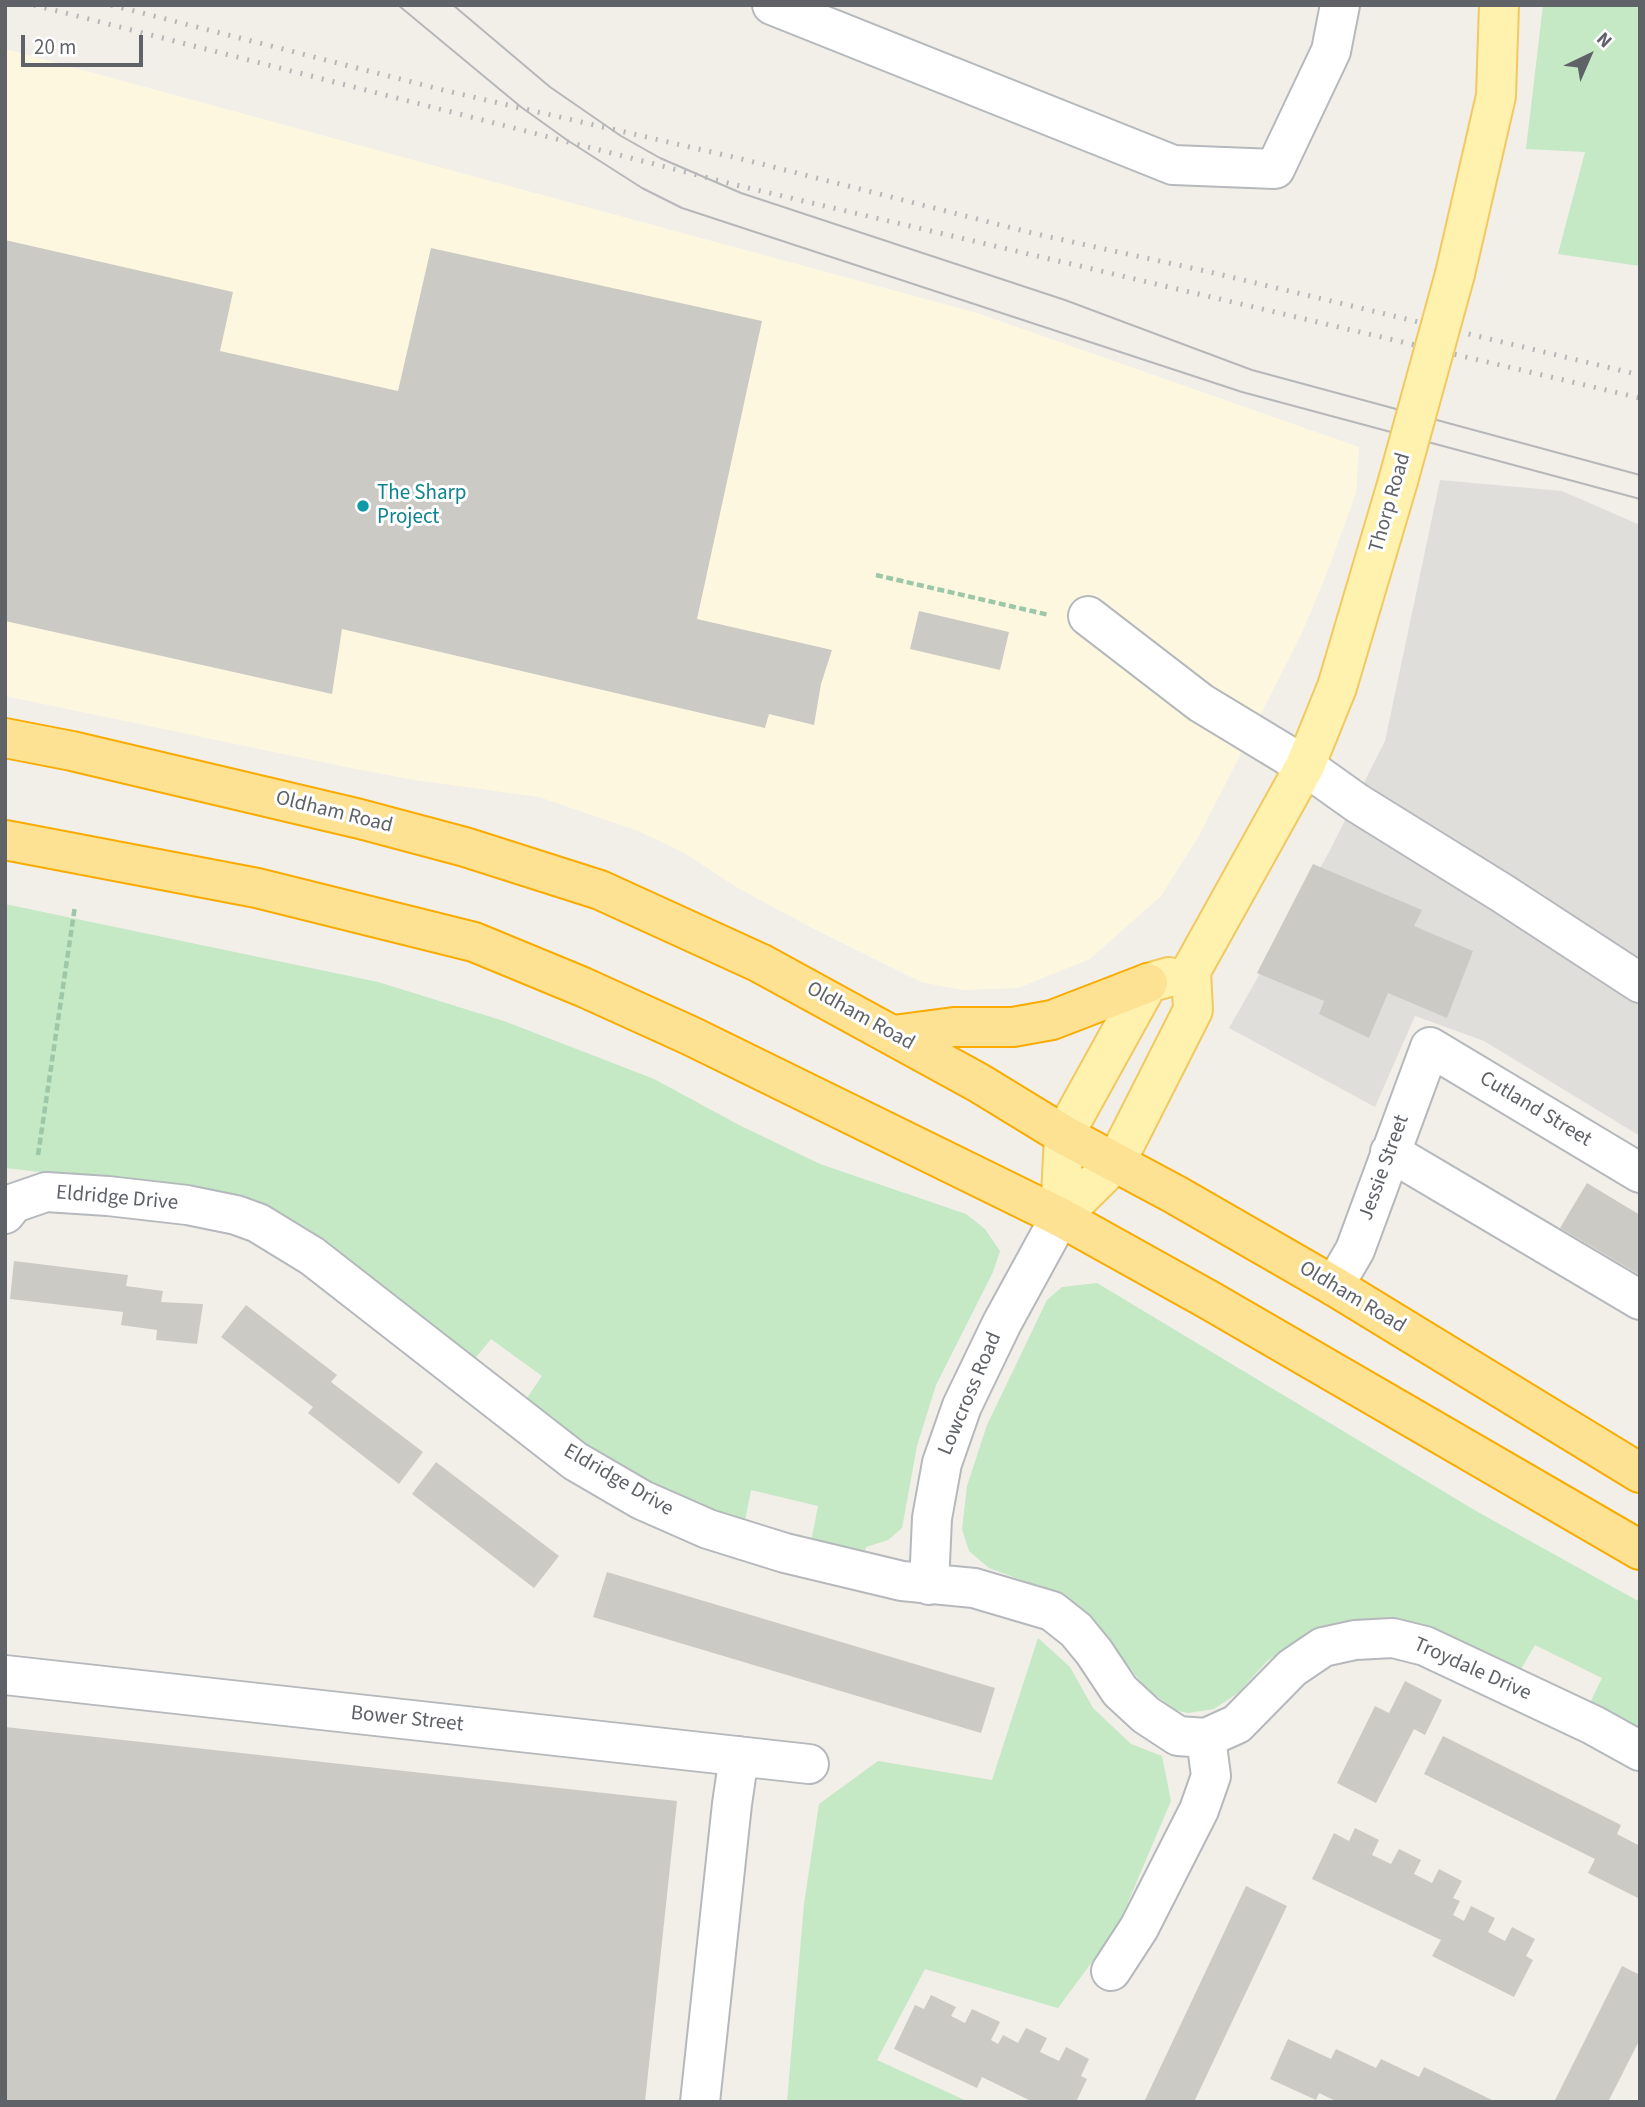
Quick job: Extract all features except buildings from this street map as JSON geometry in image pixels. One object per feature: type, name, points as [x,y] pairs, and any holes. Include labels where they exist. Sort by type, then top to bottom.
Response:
[{"type":"highway","name":"Oldham Road","points":[[5,738],[360,818],[466,847],[600,890],[760,963],[979,1083],[1064,1135],[1334,1286],[1640,1473]]},
{"type":"highway","points":[[5,840],[257,888],[474,942],[583,987],[691,1036],[1060,1217],[1209,1300],[1640,1550]]},
{"type":"highway","points":[[893,1035],[954,1027],[1013,1027],[1052,1020],[1147,984]]},
{"type":"main road","name":"Thorp Road","points":[[1191,971],[1305,766],[1338,687],[1455,274],[1496,96],[1499,5]]},
{"type":"main road","points":[[1191,971],[1193,1010],[1116,1162],[1060,1217],[1064,1135],[1147,984],[1191,971]]},
{"type":"street","points":[[772,5],[1173,165],[1275,169],[1331,51],[1340,5]]},
{"type":"street","points":[[1088,616],[1201,703],[1305,766],[1357,803],[1640,982]]},
{"type":"street","name":"Jessie Street","points":[[1334,1286],[1355,1250],[1430,1047]]},
{"type":"street","name":"Cutland Street","points":[[1430,1047],[1640,1173]]},
{"type":"street","points":[[1390,1152],[1640,1300]]},
{"type":"street","name":"Eldridge Drive","points":[[14,1203],[46,1192],[187,1205],[236,1215],[258,1223],[312,1256],[575,1461],[642,1500],[708,1529],[785,1553],[902,1581],[974,1588],[1052,1611],[1076,1630],[1120,1691],[1146,1715],[1178,1737],[1206,1738]]},
{"type":"street","name":"Lowcross Road","points":[[929,1585],[932,1518],[942,1463],[958,1418],[1002,1323],[1060,1217]]},
{"type":"street","name":"Troydale Drive","points":[[1206,1738],[1237,1724],[1292,1668],[1323,1647],[1355,1640],[1393,1638],[1425,1646],[1593,1725],[1640,1751]]},
{"type":"street","name":"Bower Street","points":[[5,1675],[809,1764]]},
{"type":"street","points":[[1111,1971],[1139,1928],[1199,1810],[1211,1776],[1206,1738]]},
{"type":"street","points":[[700,2102],[739,1756]]},
{"type":"path","points":[[876,575],[1043,615],[1088,616]]},
{"type":"path","points":[[14,1203],[75,906]]},
{"type":"shaded area","points":[[5,49],[977,313],[1359,447],[1356,493],[1301,635],[1200,834],[1161,896],[1090,959],[1018,988],[962,990],[921,982],[814,929],[736,887],[683,852],[638,831],[539,797],[414,780],[5,696]]},
{"type":"shaded area","points":[[1440,480],[1562,491],[1640,525],[1640,1136],[1484,1041],[1415,1016],[1375,1107],[1229,1028],[1328,854],[1385,741]]},
{"type":"green space","points":[[1543,5],[1640,5],[1640,266],[1558,254],[1585,152],[1526,149]]},
{"type":"green space","points":[[5,904],[378,982],[504,1021],[654,1079],[739,1125],[820,1164],[966,1214],[985,1229],[1000,1251],[993,1272],[936,1385],[917,1446],[902,1528],[888,1540],[866,1547],[863,1556],[811,1542],[818,1506],[751,1490],[745,1521],[683,1498],[618,1466],[525,1401],[542,1376],[491,1339],[473,1361],[308,1229],[271,1207],[226,1193],[5,1168]]},
{"type":"green space","points":[[1097,1283],[1476,1511],[1640,1602],[1640,1732],[1590,1703],[1602,1678],[1535,1645],[1521,1669],[1432,1628],[1377,1620],[1339,1624],[1309,1632],[1267,1661],[1238,1693],[1214,1709],[1188,1713],[1175,1710],[1145,1687],[1100,1630],[1054,1592],[989,1568],[969,1551],[962,1529],[967,1486],[987,1425],[1047,1300],[1062,1287]]},
{"type":"green space","points":[[1038,1638],[1070,1667],[1093,1708],[1131,1744],[1162,1756],[1171,1801],[1117,1928],[1058,2008],[925,1969],[877,2060],[969,2102],[787,2102],[804,1904],[819,1804],[878,1761],[992,1780]]},
{"type":"tram line","points":[[398,5],[521,107],[567,140],[642,188],[682,208],[1242,392],[1640,499]]},
{"type":"tram line","points":[[453,5],[550,87],[621,136],[660,158],[741,193],[1065,300],[1252,370],[1640,475]]},
{"type":"railway","points":[[34,5],[740,186],[1640,398]]},
{"type":"railway","points":[[111,5],[447,91],[746,160],[1036,234],[1210,272],[1640,375]]},
{"type":"place","name":"The Sharp Project","points":[[363,506]]}]
